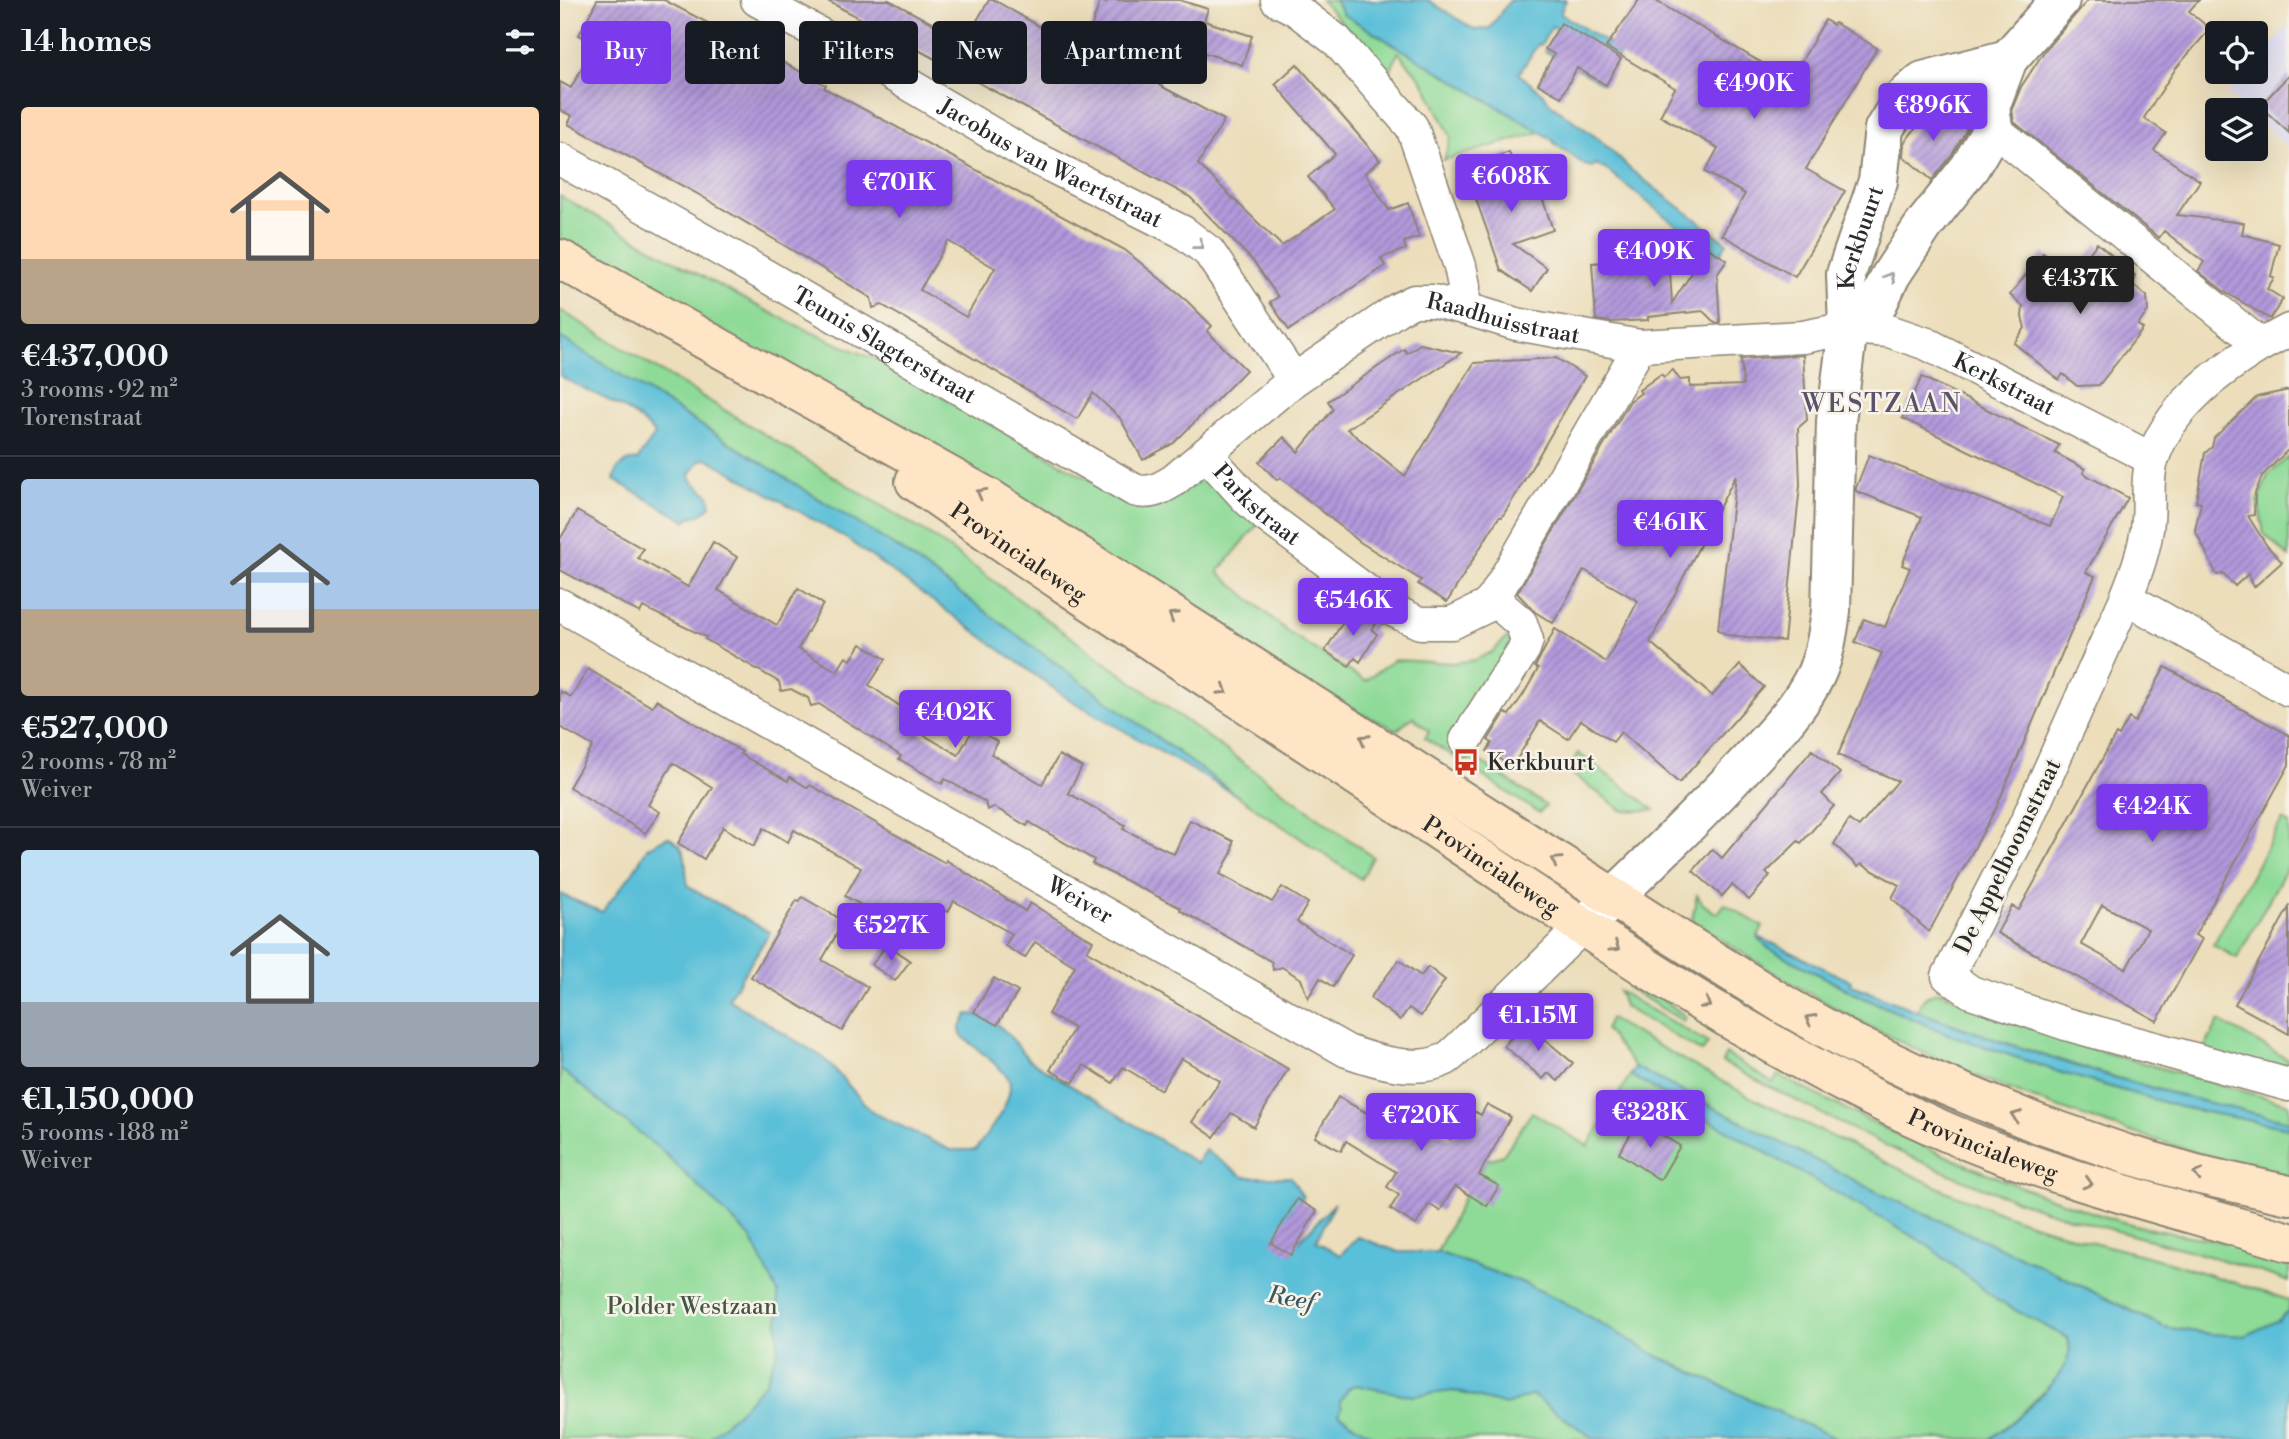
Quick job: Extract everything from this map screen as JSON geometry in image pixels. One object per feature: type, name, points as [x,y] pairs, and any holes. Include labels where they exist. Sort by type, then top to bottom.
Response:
[{"type":"main road","name":"Provincialeweg","points":[[560,259],[989,498],[1786,1006],[1853,1043],[1948,1088],[2036,1123],[2126,1154],[2196,1174],[2289,1195]]},
{"type":"main road","name":"Provincialeweg","points":[[756,369],[974,523],[1146,639],[1584,926],[1760,1037],[1845,1084],[1949,1133],[2056,1174],[2289,1242]]},
{"type":"street","name":"Jacobus van Waertstraat","points":[[757,0],[862,57],[1025,153],[1183,232],[1209,252],[1294,380]]},
{"type":"street","name":"Kerkbuurt","points":[[1848,328],[1875,307],[1891,275],[1924,225],[1970,167],[1993,128],[1990,107],[2008,59],[2060,0]]},
{"type":"street","points":[[1289,3],[1337,41],[1412,127],[1460,266],[1464,286],[1463,307]]},
{"type":"street","name":"Kerkbuurt","points":[[1584,926],[1694,821],[1775,732],[1816,674],[1826,642],[1830,611],[1836,421],[1848,328],[1846,274],[1878,181],[1884,129],[1902,99],[1923,81],[2008,59]]},
{"type":"street","points":[[1993,128],[2261,345]]},
{"type":"street","name":"Teunis Slagterstraat","points":[[560,159],[1134,490],[1143,493],[1162,488],[1206,454]]},
{"type":"street","name":"Raadhuisstraat","points":[[1206,454],[1294,380],[1398,309],[1414,301],[1433,301],[1463,307],[1516,324],[1640,346],[1803,337],[1848,328]]},
{"type":"street","name":"Kerkstraat","points":[[1848,328],[1889,331],[1927,344],[2152,459]]},
{"type":"street","points":[[2289,330],[2225,367],[2194,394],[2168,428],[2152,459],[2148,522],[2141,556],[2126,598],[2289,690]]},
{"type":"street","name":"Parkstraat","points":[[1206,454],[1266,516],[1406,618],[1420,623],[1452,623],[1485,607],[1493,599],[1640,346]]},
{"type":"street","name":"De Appelboomstraat","points":[[2126,598],[2024,827],[1948,976],[1971,992],[2066,1024],[2289,1085]]},
{"type":"street","points":[[1466,740],[1524,649],[1527,640],[1521,623],[1493,599]]},
{"type":"street","name":"Weiver","points":[[560,605],[1347,1051],[1377,1062],[1414,1065],[1444,1060],[1584,926]]},
{"type":"shaded area","points":[[2289,25],[2289,148],[2268,130],[2268,98],[2232,98],[2227,94],[2236,84],[2268,84],[2268,49]]},
{"type":"green space","points":[[1321,0],[1335,0],[1343,14],[1540,132],[1444,160],[1451,137],[1424,83],[1398,52],[1389,75]]},
{"type":"green space","points":[[560,196],[757,306],[880,361],[1136,506],[1161,501],[1199,473],[1259,523],[1218,572],[1288,632],[1365,681],[1394,660],[1454,663],[1475,660],[1492,652],[1515,630],[1467,752],[1546,806],[1539,813],[1425,738],[1429,731],[1413,717],[1397,730],[1346,707],[560,241]]},
{"type":"green space","points":[[560,310],[933,537],[1373,857],[1361,879],[1239,797],[901,550],[560,337]]},
{"type":"green space","points":[[2289,457],[2289,557],[2264,534],[2258,502],[2268,474]]},
{"type":"green space","points":[[1578,753],[1655,810],[1623,811],[1568,771]]},
{"type":"green space","points":[[2282,820],[2289,824],[2289,864],[2237,958],[2213,945]]},
{"type":"green space","points":[[1697,895],[1703,904],[1717,914],[1725,904],[1763,927],[1758,937],[1768,948],[1859,996],[1945,1033],[2062,1073],[2180,1107],[2289,1128],[2289,1181],[2064,1110],[1913,1048],[1800,988],[1692,920]]},
{"type":"green space","points":[[1637,978],[1686,1017],[1683,1021],[1628,988]]},
{"type":"green space","points":[[1619,991],[1708,1043],[1702,1052],[1633,1012],[1624,1006]]},
{"type":"green space","points":[[1939,992],[2072,1043],[2289,1104],[2289,1121],[2194,1099],[2101,1073],[1917,1011],[1925,998]]},
{"type":"green space","points":[[1610,1019],[1756,1100],[1950,1193],[2081,1239],[2169,1262],[2289,1300],[2289,1310],[2279,1320],[2244,1336],[2164,1327],[2043,1267],[1879,1193],[1635,1067],[1605,1029]]},
{"type":"green space","points":[[2219,1021],[2289,1060],[2281,1076],[2201,1054]]},
{"type":"green space","name":"Polder Westzaan","points":[[560,1050],[1449,1391],[1532,1395],[1594,1439],[560,1439]]},
{"type":"green space","points":[[1726,1054],[1773,1083],[1778,1075],[1944,1155],[2029,1190],[2137,1226],[2289,1254],[2289,1282],[2045,1210],[1961,1179],[1840,1123],[1722,1062]]},
{"type":"green space","points":[[1630,1075],[1926,1244],[1998,1301],[2068,1338],[2070,1352],[2062,1373],[2015,1420],[1990,1439],[1837,1439],[1659,1357],[1562,1301],[1521,1282],[1437,1252],[1481,1162],[1503,1155],[1532,1112],[1588,1146]]},
{"type":"water","points":[[1335,0],[1428,0],[1475,30],[1490,28],[1510,0],[1566,0],[1560,13],[1609,44],[1619,55],[1603,84],[1545,51],[1556,32],[1611,59],[1552,26],[1519,74],[1552,105],[1600,140],[1631,170],[1727,243],[1720,254],[1696,241],[1607,170],[1595,164],[1592,167],[1585,165],[1553,140],[1343,14]]},
{"type":"water","points":[[560,337],[901,550],[1239,797],[1067,698],[847,539],[710,460],[701,459],[690,474],[692,481],[709,495],[711,506],[686,521],[614,480],[617,469],[626,462],[637,460],[655,435],[623,408],[560,376]]},
{"type":"water","name":"Reef","points":[[668,837],[684,852],[688,885],[770,932],[728,999],[824,1058],[872,1112],[950,1150],[975,1150],[1000,1114],[1010,1084],[1003,1072],[961,1035],[960,1028],[968,1014],[987,1018],[1003,1029],[1028,1059],[1197,1163],[1205,1150],[1244,1177],[1291,1177],[1303,1197],[1275,1242],[1292,1249],[1335,1203],[1316,1241],[1340,1255],[1358,1237],[1399,1252],[1437,1252],[1521,1282],[1562,1301],[1659,1357],[1837,1439],[1594,1439],[1532,1395],[1506,1405],[1454,1391],[1412,1396],[1355,1385],[1349,1388],[1340,1401],[1342,1408],[1338,1414],[1377,1439],[708,1439],[765,1383],[778,1350],[778,1293],[751,1238],[662,1151],[560,1069],[560,894],[602,912],[633,872],[648,847]]},
{"type":"water","points":[[1758,937],[1851,981],[1850,984],[1958,1026],[2066,1063],[2176,1095],[2289,1121],[2289,1128],[2180,1107],[2062,1073],[1945,1033],[1860,996],[1768,948]]},
{"type":"water","points":[[1635,1067],[1879,1193],[2043,1267],[2164,1327],[2244,1336],[2279,1320],[2289,1310],[2289,1439],[1990,1439],[2036,1401],[2057,1377],[2070,1352],[2068,1338],[1998,1301],[1926,1244],[1630,1075]]},
{"type":"building","points":[[597,0],[664,0],[704,21],[685,21],[685,84],[785,84],[785,63],[799,71],[799,84],[824,84],[824,88],[1125,250],[1187,301],[1212,326],[1207,331],[1246,370],[1174,443],[1143,460],[1120,418],[1093,393],[1077,419],[882,305],[873,308],[871,298],[777,241],[696,193],[568,124],[572,116],[560,110],[560,82],[571,88],[581,69],[581,84],[671,84],[671,21],[586,21]],"holes":[[[948,241],[995,268],[966,317],[920,290]]]},
{"type":"building","points":[[826,0],[889,0],[932,23],[932,57],[918,50],[918,21],[865,21]]},
{"type":"building","points":[[989,0],[994,0],[1041,27],[1041,84],[1159,84],[1224,120],[1198,164],[1282,246],[1335,209],[1308,177],[1335,154],[1275,84],[1297,64],[1380,160],[1365,173],[1389,210],[1408,203],[1419,237],[1404,242],[1406,249],[1381,258],[1385,266],[1289,330],[1270,302],[1278,297],[1254,262],[1190,197],[981,84],[1027,84],[1027,21],[977,21]]},
{"type":"building","points":[[1107,0],[1179,0],[1208,9],[1204,21],[1093,21],[1100,1],[1106,3]]},
{"type":"building","points":[[1639,0],[1654,0],[1791,80],[1825,20],[1877,48],[1806,169],[1845,191],[1795,277],[1722,235],[1745,194],[1705,172],[1718,148],[1660,116],[1675,88],[1606,47]]},
{"type":"building","points":[[2088,0],[2199,0],[2189,11],[2205,25],[2205,35],[2176,68],[2144,118],[2166,133],[2154,150],[2200,181],[2177,215],[2244,223],[2242,234],[2279,244],[2271,276],[2274,278],[2267,289],[2283,299],[2270,319],[2225,292],[2198,271],[2204,262],[2164,231],[2159,238],[2014,122],[2012,109],[2021,87],[2045,50]]},
{"type":"building","points":[[1207,22],[1252,36],[1242,65],[1207,54]]},
{"type":"building","points":[[1561,23],[1621,59],[1606,85],[1577,68],[1561,97],[1538,84],[1554,54],[1545,49]]},
{"type":"building","points":[[2289,75],[2289,133],[2268,113],[2267,98]]},
{"type":"building","points":[[1930,110],[1941,118],[1946,112],[1967,129],[1952,155],[1932,180],[1903,156],[1904,143]]},
{"type":"building","points":[[1509,152],[1514,167],[1530,162],[1553,230],[1513,244],[1547,268],[1532,291],[1501,270],[1465,168]]},
{"type":"building","points":[[2097,243],[2135,275],[2133,285],[2147,296],[2148,311],[2138,325],[2143,329],[2099,385],[2077,386],[2063,374],[2059,380],[2014,343],[2025,328],[2023,306],[2010,295],[2043,253],[2060,266],[2081,264]]},
{"type":"building","points":[[1708,248],[1727,260],[1717,275],[1720,323],[1715,323],[1703,311],[1648,317],[1648,320],[1596,320],[1592,263],[1669,257],[1672,303]]},
{"type":"building","points":[[1420,344],[1461,353],[1347,429],[1405,476],[1474,363],[1556,358],[1585,376],[1518,491],[1447,602],[1418,584],[1421,580],[1360,542],[1280,477],[1277,480],[1259,462],[1284,437],[1298,452],[1333,409],[1328,401],[1404,349],[1407,353]]},
{"type":"building","points":[[1803,355],[1807,420],[1798,428],[1800,485],[1784,641],[1727,635],[1718,630],[1736,475],[1650,642],[1712,696],[1740,665],[1764,687],[1679,783],[1621,732],[1613,742],[1581,720],[1568,739],[1540,721],[1512,767],[1487,751],[1492,743],[1488,740],[1505,713],[1509,715],[1538,669],[1535,667],[1555,629],[1606,662],[1638,601],[1584,570],[1553,623],[1535,612],[1517,593],[1630,401],[1641,393],[1639,390],[1661,374],[1664,377],[1673,370],[1680,380],[1690,379],[1690,387],[1743,385],[1741,359]]},
{"type":"building","points":[[1922,377],[2059,445],[2055,453],[2085,469],[2083,473],[2128,498],[2086,572],[2095,576],[1996,808],[1929,932],[1892,898],[1899,885],[1861,864],[1858,867],[1834,844],[1849,820],[1859,827],[1898,781],[1838,755],[1882,653],[1855,642],[1864,619],[1885,627],[1910,568],[1902,565],[1922,517],[1856,491],[1856,488],[1869,455],[2050,526],[2063,497],[1902,418]]},
{"type":"building","points":[[2289,390],[2289,449],[2262,476],[2255,494],[2254,515],[2248,516],[2267,546],[2282,562],[2254,587],[2248,574],[2235,586],[2223,574],[2217,575],[2195,530],[2201,503],[2196,502],[2205,453],[2212,447],[2214,438],[2257,397]]},
{"type":"building","points":[[577,511],[643,549],[638,558],[688,587],[713,542],[737,557],[718,590],[777,625],[798,588],[823,604],[798,649],[837,671],[846,657],[851,660],[861,644],[886,659],[869,685],[916,717],[910,727],[958,755],[974,728],[998,742],[991,754],[1042,784],[1059,755],[1082,767],[1068,793],[1125,825],[1123,829],[1174,854],[1190,820],[1233,841],[1232,852],[1220,874],[1272,902],[1282,887],[1308,903],[1297,922],[1352,955],[1333,987],[1320,978],[1308,998],[1301,979],[1282,967],[1273,970],[1272,962],[1180,910],[1181,908],[1092,864],[1094,860],[1029,822],[1027,826],[994,807],[987,810],[985,802],[945,779],[942,784],[899,759],[901,756],[819,704],[811,706],[808,698],[791,689],[781,691],[779,682],[705,639],[706,637],[643,607],[640,613],[560,570],[560,539]]},
{"type":"building","points":[[1352,607],[1377,622],[1372,630],[1377,634],[1360,662],[1355,658],[1349,666],[1325,651]]},
{"type":"building","points":[[2165,667],[2289,735],[2289,765],[2195,935],[2202,939],[2157,1021],[1997,933],[2012,906],[2019,910],[2116,734],[2119,736],[2129,718],[2135,722]],"holes":[[[2102,905],[2148,929],[2126,969],[2081,944]]]},
{"type":"building","points":[[588,669],[652,707],[656,700],[788,781],[790,777],[808,788],[810,785],[945,863],[946,860],[1025,911],[1030,903],[1093,941],[1087,951],[1288,1069],[1254,1127],[1231,1113],[1214,1137],[1192,1122],[1220,1081],[1181,1058],[1161,1090],[1123,1067],[1113,1083],[1084,1065],[1073,1083],[1050,1070],[1074,1028],[1048,1014],[1075,966],[1035,942],[1025,958],[1005,946],[1012,934],[954,901],[948,912],[939,906],[917,936],[845,896],[861,868],[794,830],[788,842],[764,828],[754,846],[723,827],[704,859],[678,843],[712,787],[673,763],[648,805],[660,812],[645,833],[569,787],[593,746],[560,727],[560,691],[571,697]]},
{"type":"building","points":[[1812,750],[1840,773],[1822,794],[1834,806],[1801,843],[1798,841],[1766,873],[1770,876],[1749,900],[1732,885],[1722,896],[1693,871],[1712,849],[1722,858]]},
{"type":"building","points":[[802,897],[844,921],[822,960],[868,987],[842,1031],[751,977],[797,900],[799,902]]},
{"type":"building","points":[[2289,907],[2289,1034],[2235,1004]]},
{"type":"building","points":[[887,944],[910,961],[895,981],[872,965]]},
{"type":"building","points":[[1399,960],[1421,976],[1428,967],[1445,980],[1421,1016],[1409,1008],[1400,1020],[1370,998]]},
{"type":"building","points":[[994,978],[1018,992],[997,1025],[974,1012]]},
{"type":"building","points":[[1524,1022],[1573,1063],[1558,1081],[1548,1073],[1543,1079],[1504,1046]]},
{"type":"building","points":[[1338,1097],[1376,1118],[1383,1107],[1403,1120],[1410,1110],[1450,1139],[1468,1108],[1481,1115],[1487,1104],[1511,1117],[1479,1175],[1499,1186],[1487,1206],[1455,1186],[1440,1211],[1429,1204],[1416,1225],[1390,1209],[1399,1195],[1387,1187],[1396,1172],[1346,1141],[1341,1151],[1315,1137]]},
{"type":"building","points":[[1639,1121],[1680,1146],[1660,1180],[1619,1153]]},
{"type":"building","points":[[1297,1199],[1317,1211],[1291,1255],[1271,1243]]},
{"type":"place","name":"Kerkbuurt","points":[[1466,762]]},
{"type":"district","name":"WESTZAAN","points":[[1882,403]]}]
